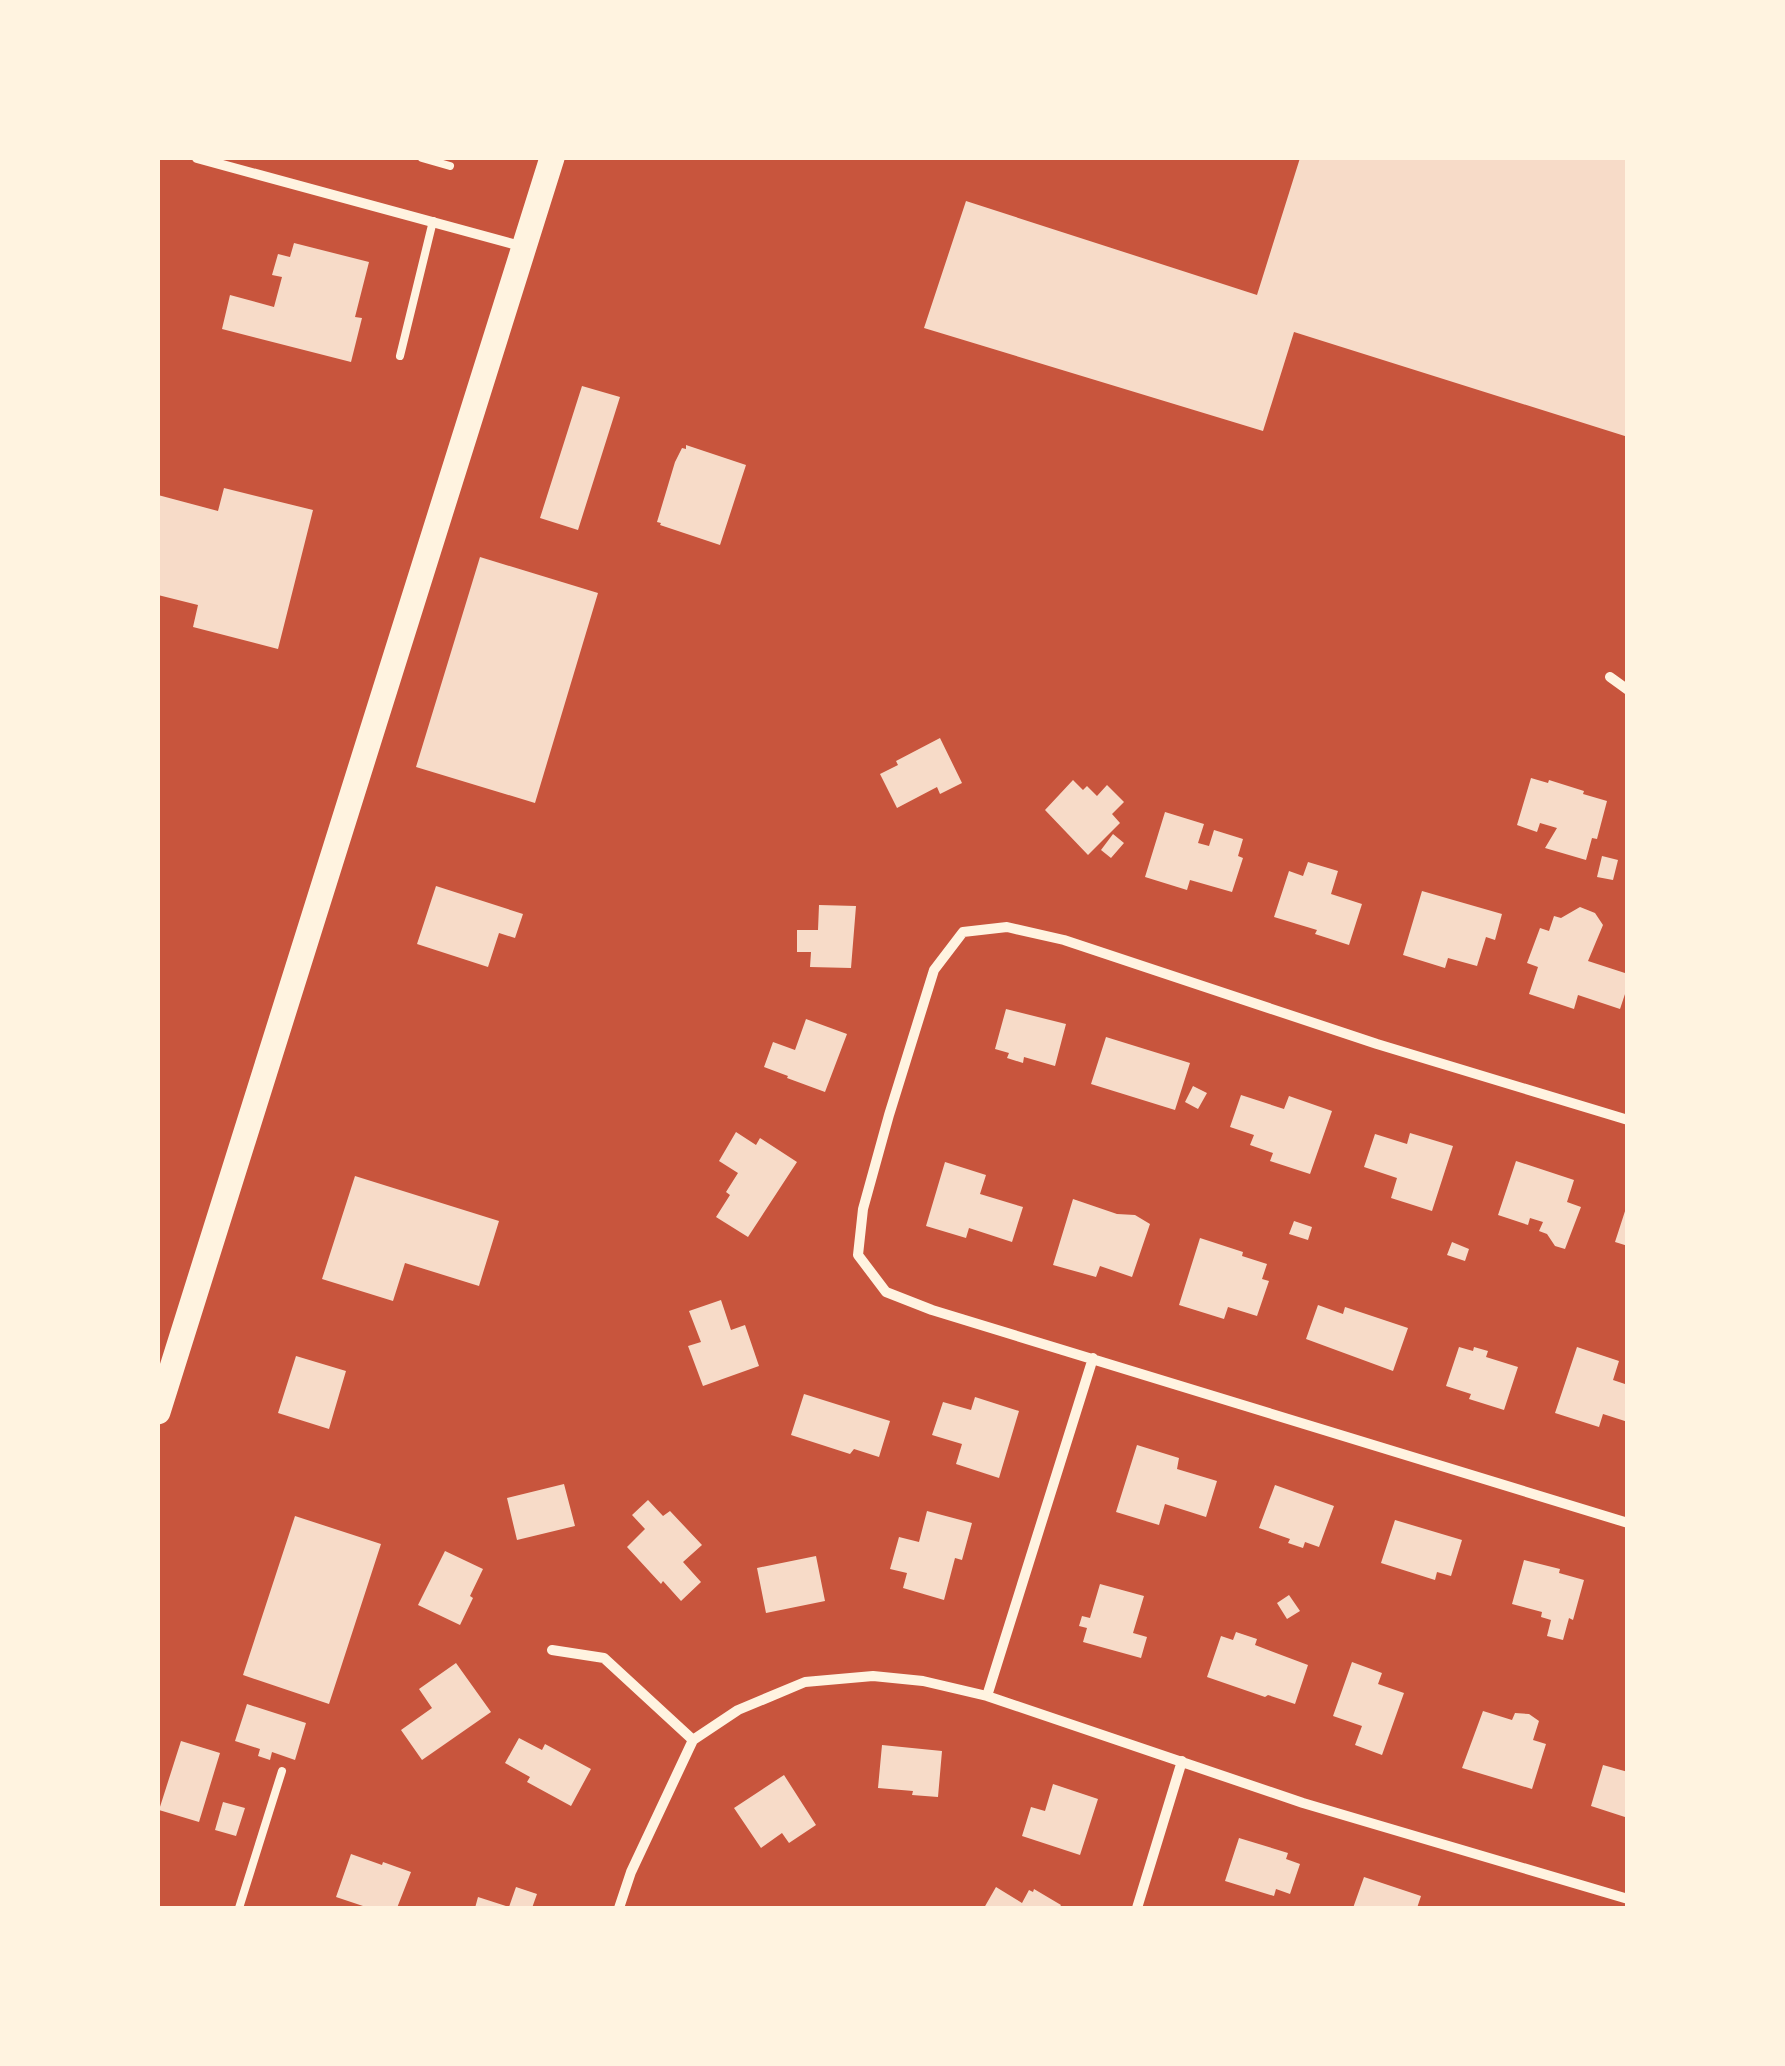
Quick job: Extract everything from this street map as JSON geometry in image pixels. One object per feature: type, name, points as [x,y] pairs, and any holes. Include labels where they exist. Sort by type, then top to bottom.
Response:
[{"type":"main road","points":[[158,1412],[552,158]]},
{"type":"street","points":[[197,158],[524,247]]},
{"type":"street","points":[[1610,677],[1628,690]]},
{"type":"street","points":[[1628,1120],[1377,1044],[1064,940],[1008,927],[963,932],[934,970],[863,1210],[858,1254],[886,1292],[932,1310],[1628,1523]]},
{"type":"street","points":[[987,1696],[1093,1358]]},
{"type":"street","points":[[552,1650],[604,1658],[693,1740]]},
{"type":"street","points":[[619,1908],[631,1872],[693,1740],[738,1710],[805,1682],[873,1676],[923,1681],[987,1696],[1303,1803],[1625,1902]]},
{"type":"street","points":[[1137,1908],[1182,1762]]},
{"type":"lane","points":[[422,158],[450,166]]},
{"type":"lane","points":[[400,356],[433,221]]},
{"type":"lane","points":[[239,1908],[282,1771]]},
{"type":"building","points":[[1300,158],[1628,158],[1628,437],[1294,332],[1263,431],[924,328],[966,201],[1257,295]]},
{"type":"building","points":[[294,243],[369,262],[355,317],[362,318],[351,362],[222,329],[230,295],[274,307],[282,277],[272,275],[278,254],[290,257]]},
{"type":"building","points":[[582,386],[620,397],[578,530],[540,518]]},
{"type":"building","points":[[686,445],[746,465],[720,545],[657,522],[675,462]]},
{"type":"building","points":[[224,488],[313,510],[278,649],[193,627],[198,605],[158,595],[158,495],[218,511]]},
{"type":"building","points":[[480,557],[598,593],[535,803],[416,767]]},
{"type":"building","points":[[940,738],[962,783],[940,794],[937,787],[897,808],[880,774]]},
{"type":"building","points":[[1531,778],[1548,783],[1549,780],[1607,801],[1597,839],[1592,838],[1586,860],[1545,848],[1557,828],[1540,823],[1537,832],[1517,825]]},
{"type":"building","points":[[1073,780],[1097,796],[1107,785],[1124,802],[1112,814],[1120,823],[1088,855],[1045,810]]},
{"type":"building","points":[[1165,812],[1204,824],[1198,843],[1209,846],[1214,830],[1243,839],[1238,856],[1243,858],[1232,892],[1190,880],[1187,890],[1145,877]]},
{"type":"building","points":[[1113,834],[1124,843],[1111,858],[1101,850]]},
{"type":"building","points":[[1602,856],[1618,860],[1613,880],[1597,877]]},
{"type":"building","points":[[1308,862],[1338,871],[1331,894],[1362,904],[1349,945],[1274,917],[1289,871],[1303,876]]},
{"type":"building","points":[[436,886],[523,914],[515,938],[499,933],[488,967],[417,944]]},
{"type":"building","points":[[1422,891],[1502,914],[1495,940],[1486,937],[1477,966],[1448,958],[1445,968],[1403,955]]},
{"type":"building","points":[[819,905],[856,906],[851,968],[810,967],[811,952],[797,952],[797,930],[818,930]]},
{"type":"building","points":[[1580,907],[1595,913],[1603,925],[1588,961],[1628,974],[1620,1009],[1578,995],[1574,1009],[1529,994],[1538,967],[1527,963],[1540,928],[1549,931],[1554,916],[1561,918]]},
{"type":"building","points":[[1006,1009],[1066,1024],[1055,1066],[1024,1057],[1023,1063],[995,1049]]},
{"type":"building","points":[[806,1019],[847,1034],[825,1092],[764,1067],[773,1042],[795,1050]]},
{"type":"building","points":[[1106,1037],[1190,1063],[1175,1110],[1091,1084]]},
{"type":"building","points":[[1193,1086],[1207,1093],[1198,1109],[1185,1102]]},
{"type":"building","points":[[1241,1095],[1284,1109],[1289,1096],[1332,1111],[1310,1174],[1270,1161],[1273,1153],[1250,1145],[1254,1135],[1230,1127]]},
{"type":"building","points":[[736,1132],[756,1145],[760,1138],[797,1162],[748,1237],[716,1217],[738,1173],[719,1161]]},
{"type":"building","points":[[1410,1133],[1453,1146],[1432,1211],[1391,1198],[1397,1178],[1364,1167],[1375,1134],[1407,1144]]},
{"type":"building","points":[[1516,1161],[1574,1180],[1567,1202],[1581,1207],[1565,1249],[1555,1246],[1547,1234],[1539,1231],[1543,1222],[1530,1218],[1528,1225],[1498,1215]]},
{"type":"building","points":[[945,1162],[986,1175],[980,1194],[1023,1207],[1012,1242],[969,1228],[966,1238],[926,1226]]},
{"type":"building","points":[[355,1176],[499,1221],[479,1286],[405,1263],[393,1301],[322,1279]]},
{"type":"building","points":[[1073,1199],[1117,1214],[1135,1215],[1150,1224],[1132,1277],[1100,1266],[1096,1277],[1053,1265]]},
{"type":"building","points":[[1628,1205],[1628,1246],[1615,1242]]},
{"type":"building","points":[[1294,1221],[1312,1227],[1308,1240],[1289,1234]]},
{"type":"building","points":[[1200,1238],[1267,1264],[1262,1279],[1269,1281],[1257,1316],[1228,1307],[1224,1319],[1179,1305]]},
{"type":"building","points":[[1452,1242],[1469,1249],[1465,1261],[1447,1255]]},
{"type":"building","points":[[721,1300],[731,1330],[745,1325],[759,1366],[703,1386],[688,1346],[701,1342],[689,1311]]},
{"type":"building","points":[[1318,1305],[1343,1314],[1345,1307],[1408,1328],[1393,1371],[1306,1339]]},
{"type":"building","points":[[1459,1347],[1488,1351],[1486,1357],[1518,1367],[1504,1410],[1469,1399],[1471,1394],[1446,1386]]},
{"type":"building","points":[[1577,1347],[1619,1361],[1613,1380],[1628,1385],[1628,1422],[1603,1414],[1599,1427],[1555,1413]]},
{"type":"building","points":[[296,1356],[346,1371],[329,1429],[278,1413]]},
{"type":"building","points":[[804,1394],[890,1421],[879,1457],[854,1449],[850,1454],[791,1435]]},
{"type":"building","points":[[975,1397],[1019,1411],[999,1478],[956,1464],[962,1444],[932,1435],[943,1402],[971,1410]]},
{"type":"building","points":[[1137,1445],[1179,1458],[1177,1469],[1217,1481],[1206,1517],[1165,1504],[1159,1525],[1116,1512]]},
{"type":"building","points":[[564,1484],[575,1526],[517,1540],[507,1498]]},
{"type":"building","points":[[1275,1485],[1334,1506],[1319,1547],[1305,1542],[1303,1548],[1259,1528]]},
{"type":"building","points":[[648,1500],[663,1516],[670,1511],[702,1545],[683,1562],[701,1582],[681,1601],[627,1547],[645,1529],[632,1515]]},
{"type":"building","points":[[927,1511],[972,1523],[962,1560],[955,1558],[944,1600],[903,1588],[907,1573],[890,1569],[899,1537],[919,1542]]},
{"type":"building","points":[[295,1516],[381,1544],[329,1704],[243,1675]]},
{"type":"building","points":[[1395,1520],[1462,1540],[1451,1576],[1437,1572],[1435,1580],[1381,1563]]},
{"type":"building","points":[[445,1551],[483,1569],[460,1625],[418,1605]]},
{"type":"building","points":[[816,1556],[825,1601],[766,1613],[757,1568]]},
{"type":"building","points":[[1524,1560],[1584,1580],[1563,1640],[1547,1636],[1551,1620],[1541,1617],[1542,1612],[1512,1604]]},
{"type":"building","points":[[1100,1584],[1144,1596],[1133,1633],[1147,1637],[1141,1658],[1083,1642],[1087,1628],[1079,1626],[1082,1616],[1090,1618]]},
{"type":"building","points":[[1289,1595],[1300,1611],[1287,1619],[1277,1603]]},
{"type":"building","points":[[1236,1632],[1257,1639],[1255,1645],[1308,1665],[1295,1704],[1207,1677],[1221,1636],[1233,1640]]},
{"type":"building","points":[[1352,1662],[1382,1673],[1378,1684],[1404,1693],[1382,1755],[1355,1745],[1362,1726],[1333,1716]]},
{"type":"building","points":[[456,1663],[491,1712],[422,1760],[401,1730],[432,1708],[419,1689]]},
{"type":"building","points":[[247,1704],[306,1723],[295,1760],[272,1752],[270,1760],[258,1756],[260,1749],[235,1741]]},
{"type":"building","points":[[1483,1711],[1512,1720],[1515,1713],[1529,1714],[1539,1721],[1533,1740],[1546,1744],[1532,1789],[1462,1768]]},
{"type":"building","points":[[519,1738],[542,1750],[545,1744],[591,1769],[571,1806],[527,1782],[530,1777],[505,1763]]},
{"type":"building","points":[[181,1741],[220,1753],[199,1822],[159,1810]]},
{"type":"building","points":[[882,1745],[942,1751],[938,1797],[878,1788]]},
{"type":"building","points":[[1603,1765],[1628,1772],[1628,1818],[1591,1806]]},
{"type":"building","points":[[784,1775],[816,1825],[789,1843],[782,1833],[761,1848],[734,1808]]},
{"type":"building","points":[[1053,1784],[1098,1799],[1080,1855],[1022,1836],[1031,1807],[1045,1811]]},
{"type":"building","points":[[223,1802],[245,1808],[236,1836],[215,1830]]},
{"type":"building","points":[[1239,1838],[1288,1853],[1286,1859],[1300,1864],[1290,1894],[1276,1889],[1274,1896],[1225,1881]]},
{"type":"building","points":[[351,1854],[411,1872],[397,1908],[369,1908],[336,1897]]},
{"type":"building","points":[[1364,1877],[1421,1896],[1417,1908],[1353,1908]]},
{"type":"building","points":[[516,1887],[537,1894],[532,1908],[475,1908],[478,1897],[509,1907]]},
{"type":"building","points":[[996,1887],[1022,1903],[1029,1890],[1034,1889],[1061,1905],[984,1908]]}]
